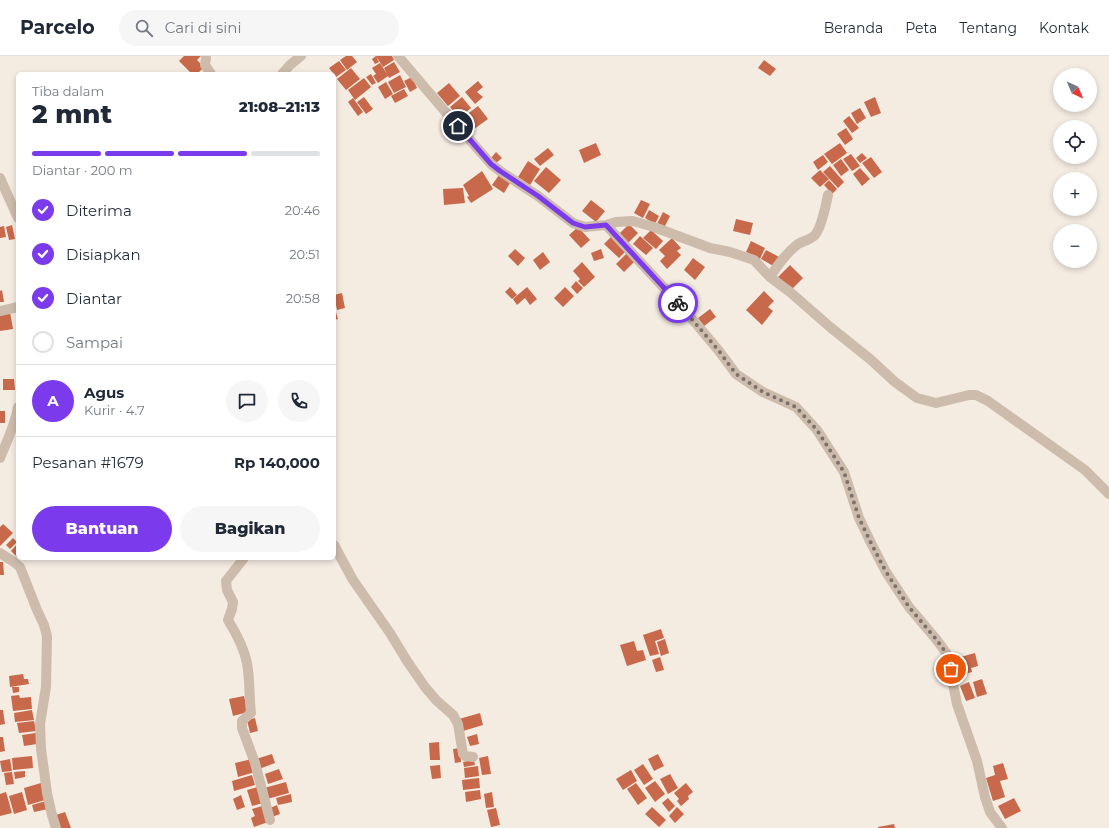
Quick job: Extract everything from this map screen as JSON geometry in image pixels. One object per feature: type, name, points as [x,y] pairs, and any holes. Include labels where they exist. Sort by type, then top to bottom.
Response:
[{"type":"street","points":[[284,72],[301,56]]},
{"type":"street","points":[[398,56],[491,164],[538,196],[573,223],[585,227],[633,221],[654,227],[710,248],[730,252],[754,260],[770,277],[917,398],[936,403],[969,395],[976,395],[988,401],[1085,470],[1109,494]]},
{"type":"street","points":[[206,58],[205,65],[210,72]]},
{"type":"street","points":[[0,178],[3,193],[16,215]]},
{"type":"street","points":[[770,277],[792,249],[814,236],[818,231],[828,195]]},
{"type":"street","points":[[606,225],[698,326],[736,374],[763,392],[796,407],[817,430],[844,472],[859,518],[886,572],[909,607],[947,654],[957,704],[977,761],[984,797],[990,812],[1002,828]]},
{"type":"street","points":[[0,311],[16,307]]},
{"type":"street","points":[[0,458],[11,434],[16,418]]},
{"type":"street","points":[[336,549],[353,580],[425,687],[436,700],[453,715],[458,724],[464,756],[473,757]]},
{"type":"street","points":[[0,553],[20,567],[44,625],[47,636],[46,687],[40,724],[47,793],[56,828]]},
{"type":"street","points":[[242,560],[226,582],[227,590],[233,602],[228,620],[236,633],[246,661],[249,683],[250,713],[242,721],[242,728],[255,763],[270,820]]},
{"type":"building","points":[[184,56],[201,56],[197,60],[204,67],[199,72],[190,72],[179,61]]},
{"type":"building","points":[[346,56],[352,56],[357,62],[347,70],[340,60]]},
{"type":"building","points":[[376,56],[379,62],[375,64],[372,59]]},
{"type":"building","points":[[376,56],[392,56],[394,60],[383,67]]},
{"type":"building","points":[[764,60],[776,69],[770,76],[758,68]]},
{"type":"building","points":[[339,61],[346,70],[336,77],[336,72],[332,72],[329,68]]},
{"type":"building","points":[[394,62],[400,72],[389,78],[388,76],[378,83],[373,76],[376,74],[372,68],[380,63],[387,74],[384,68]]},
{"type":"building","points":[[351,68],[360,79],[346,90],[337,79]]},
{"type":"building","points":[[371,74],[376,83],[372,85],[366,77]]},
{"type":"building","points":[[400,75],[406,87],[394,93],[388,82]]},
{"type":"building","points":[[412,77],[417,88],[410,92],[404,81]]},
{"type":"building","points":[[364,78],[371,87],[355,100],[348,90]]},
{"type":"building","points":[[478,81],[483,87],[477,92],[483,97],[475,104],[465,92]]},
{"type":"building","points":[[386,82],[393,94],[385,99],[378,87]]},
{"type":"building","points":[[449,83],[460,96],[448,106],[437,93]]},
{"type":"building","points":[[404,89],[408,96],[395,103],[391,96]]},
{"type":"building","points":[[364,97],[373,109],[366,114],[357,102]]},
{"type":"building","points":[[462,97],[471,108],[459,118],[450,107]]},
{"type":"building","points":[[875,97],[881,113],[871,117],[864,102]]},
{"type":"building","points":[[353,98],[363,112],[358,116],[348,102]]},
{"type":"building","points":[[478,106],[488,119],[470,132],[461,119]]},
{"type":"building","points":[[860,108],[866,118],[857,124],[851,113]]},
{"type":"building","points":[[849,116],[859,128],[852,133],[843,121]]},
{"type":"building","points":[[846,128],[853,139],[845,145],[837,134]]},
{"type":"building","points":[[596,143],[601,155],[584,163],[579,150]]},
{"type":"building","points":[[840,143],[847,153],[832,164],[824,154]]},
{"type":"building","points":[[548,148],[554,155],[540,166],[534,159]]},
{"type":"building","points":[[496,152],[502,158],[496,163],[491,158]]},
{"type":"building","points":[[862,153],[867,158],[860,163],[856,158]]},
{"type":"building","points":[[851,154],[860,166],[852,171],[843,159]]},
{"type":"building","points":[[823,155],[828,162],[818,170],[813,162]]},
{"type":"building","points":[[871,157],[882,172],[874,178],[862,163]]},
{"type":"building","points":[[841,159],[849,170],[841,176],[833,165]]},
{"type":"building","points":[[528,161],[540,169],[530,185],[518,177]]},
{"type":"building","points":[[830,166],[844,182],[838,188],[823,172]]},
{"type":"building","points":[[546,167],[561,180],[549,193],[534,181]]},
{"type":"building","points":[[860,168],[870,179],[862,186],[853,174]]},
{"type":"building","points":[[820,170],[829,179],[820,187],[811,178]]},
{"type":"building","points":[[482,171],[493,189],[471,203],[467,197],[469,196],[463,185]]},
{"type":"building","points":[[499,175],[510,183],[504,193],[492,185]]},
{"type":"building","points":[[829,180],[837,189],[832,194],[824,185]]},
{"type":"building","points":[[463,188],[465,203],[444,205],[443,189]]},
{"type":"building","points":[[591,200],[605,211],[596,222],[582,211]]},
{"type":"building","points":[[641,200],[650,204],[643,218],[634,213]]},
{"type":"building","points":[[649,210],[659,216],[655,224],[645,218]]},
{"type":"building","points":[[663,212],[670,216],[664,228],[657,224]]},
{"type":"building","points":[[736,219],[753,223],[750,235],[733,231]]},
{"type":"building","points":[[629,224],[638,233],[627,244],[618,235]]},
{"type":"building","points":[[12,225],[15,239],[9,240],[6,227]]},
{"type":"building","points":[[4,226],[6,237],[0,238],[0,227]]},
{"type":"building","points":[[578,227],[590,240],[581,248],[569,235]]},
{"type":"building","points":[[651,230],[663,241],[656,249],[643,238]]},
{"type":"building","points":[[612,236],[627,250],[619,258],[604,244]]},
{"type":"building","points":[[640,236],[653,248],[646,255],[633,244]]},
{"type":"building","points":[[672,238],[681,248],[677,251],[681,255],[667,269],[660,261],[665,256],[659,250]]},
{"type":"building","points":[[751,241],[765,248],[760,259],[746,252]]},
{"type":"building","points":[[515,249],[525,258],[518,266],[508,256]]},
{"type":"building","points":[[601,249],[604,258],[594,261],[591,253]]},
{"type":"building","points":[[766,250],[781,258],[775,267],[761,259]]},
{"type":"building","points":[[543,252],[550,262],[540,270],[533,260]]},
{"type":"building","points":[[627,253],[635,261],[624,272],[616,264]]},
{"type":"building","points":[[693,258],[705,267],[695,280],[684,270]]},
{"type":"building","points":[[582,262],[595,277],[584,287],[578,281],[580,279],[573,271]]},
{"type":"building","points":[[790,265],[803,278],[791,290],[778,277]]},
{"type":"building","points":[[576,281],[583,288],[577,294],[571,287]]},
{"type":"building","points":[[510,287],[517,295],[512,299],[505,292]]},
{"type":"building","points":[[527,287],[537,299],[530,305],[525,298],[517,305],[513,299]]},
{"type":"building","points":[[565,287],[574,296],[563,307],[554,298]]},
{"type":"building","points":[[2,290],[4,302],[0,302],[0,291]]},
{"type":"building","points":[[764,291],[774,301],[768,307],[773,311],[762,325],[746,310]]},
{"type":"building","points":[[342,293],[345,308],[337,310],[336,294]]},
{"type":"building","points":[[710,309],[716,317],[704,326],[698,318]]},
{"type":"building","points":[[10,312],[13,329],[0,331],[0,313]]},
{"type":"building","points":[[3,379],[14,379],[15,390],[3,390]]},
{"type":"building","points":[[0,411],[5,411],[5,423],[0,423]]},
{"type":"building","points":[[3,524],[13,533],[0,546],[0,527]]},
{"type":"building","points":[[13,538],[16,541],[10,549],[6,545]]},
{"type":"building","points":[[16,545],[16,556],[11,551]]},
{"type":"building","points":[[0,562],[3,562],[4,575],[0,575]]},
{"type":"building","points":[[661,629],[664,638],[655,641],[659,654],[650,656],[643,635]]},
{"type":"building","points":[[665,639],[669,653],[661,656],[657,642]]},
{"type":"building","points":[[634,641],[637,651],[643,650],[646,660],[627,666],[620,645]]},
{"type":"building","points":[[975,653],[978,666],[971,668],[972,672],[958,676],[953,659]]},
{"type":"building","points":[[660,657],[664,670],[656,672],[652,660]]},
{"type":"building","points":[[23,674],[24,679],[28,679],[29,684],[10,687],[9,676]]},
{"type":"building","points":[[982,679],[987,694],[977,697],[973,682]]},
{"type":"building","points":[[969,682],[975,698],[966,701],[960,686]]},
{"type":"building","points":[[12,687],[19,687],[19,692],[13,693]]},
{"type":"building","points":[[19,695],[20,698],[31,697],[32,709],[13,711],[11,696]]},
{"type":"building","points":[[244,696],[248,712],[233,716],[229,699]]},
{"type":"building","points":[[0,710],[3,710],[5,724],[0,725]]},
{"type":"building","points":[[32,710],[34,720],[15,722],[14,713]]},
{"type":"building","points":[[480,713],[483,725],[463,731],[459,719]]},
{"type":"building","points":[[255,718],[258,731],[250,733],[247,720]]},
{"type":"building","points":[[34,721],[36,731],[19,733],[17,723]]},
{"type":"building","points":[[36,733],[37,744],[24,746],[22,735]]},
{"type":"building","points":[[477,734],[479,744],[470,746],[467,737]]},
{"type":"building","points":[[0,737],[3,737],[5,751],[0,752]]},
{"type":"building","points":[[439,742],[440,760],[430,760],[429,743]]},
{"type":"building","points":[[460,748],[461,762],[455,763],[453,749]]},
{"type":"building","points":[[272,754],[275,763],[259,769],[256,759]]},
{"type":"building","points":[[658,754],[664,766],[654,771],[648,759]]},
{"type":"building","points":[[32,756],[33,768],[13,770],[12,758]]},
{"type":"building","points":[[488,756],[491,774],[482,775],[479,758]]},
{"type":"building","points":[[10,759],[12,771],[2,772],[0,761]]},
{"type":"building","points":[[252,759],[255,772],[238,777],[235,763]]},
{"type":"building","points":[[474,760],[475,765],[464,767],[463,762]]},
{"type":"building","points":[[1003,763],[1008,779],[1000,781],[1005,797],[993,801],[986,778],[995,775],[993,766]]},
{"type":"building","points":[[643,764],[653,779],[644,785],[634,770]]},
{"type":"building","points":[[440,765],[441,778],[432,779],[430,766]]},
{"type":"building","points":[[478,766],[479,776],[465,778],[464,768]]},
{"type":"building","points":[[279,769],[283,779],[268,784],[265,774]]},
{"type":"building","points":[[631,770],[637,781],[623,790],[616,779]]},
{"type":"building","points":[[25,771],[25,777],[15,779],[14,772]]},
{"type":"building","points":[[12,772],[14,784],[6,785],[4,773]]},
{"type":"building","points":[[670,774],[678,788],[668,794],[660,779]]},
{"type":"building","points":[[252,775],[255,785],[234,791],[232,781]]},
{"type":"building","points":[[479,778],[480,788],[463,790],[462,780]]},
{"type":"building","points":[[655,781],[665,794],[655,802],[645,788]]},
{"type":"building","points":[[286,782],[289,793],[267,799],[264,788]]},
{"type":"building","points":[[41,783],[45,800],[28,805],[24,788]]},
{"type":"building","points":[[636,783],[647,798],[638,805],[627,789]]},
{"type":"building","points":[[686,783],[693,792],[688,796],[689,799],[681,806],[677,801],[679,799],[674,793]]},
{"type":"building","points":[[258,787],[263,803],[252,806],[247,790]]},
{"type":"building","points":[[480,790],[481,799],[466,802],[465,792]]},
{"type":"building","points":[[6,792],[12,813],[0,816],[0,794]]},
{"type":"building","points":[[22,792],[27,810],[14,814],[9,796]]},
{"type":"building","points":[[492,792],[494,807],[486,808],[484,794]]},
{"type":"building","points":[[291,794],[292,802],[278,805],[276,798]]},
{"type":"building","points":[[241,795],[245,807],[237,810],[233,799]]},
{"type":"building","points":[[668,798],[675,806],[669,812],[662,803]]},
{"type":"building","points":[[1014,798],[1021,811],[1005,819],[998,806]]},
{"type":"building","points":[[46,801],[48,809],[34,812],[32,805]]},
{"type":"building","points":[[277,805],[280,814],[272,817],[268,809]]},
{"type":"building","points":[[262,806],[268,822],[254,827],[251,818],[255,816],[252,809]]},
{"type":"building","points":[[652,807],[666,820],[659,827],[645,814]]},
{"type":"building","points":[[677,807],[684,814],[675,823],[669,816]]},
{"type":"building","points":[[496,808],[500,825],[491,827],[487,810]]},
{"type":"building","points":[[65,812],[71,828],[60,828],[56,815]]},
{"type":"building","points":[[894,824],[895,828],[878,828],[878,827]]},
{"type":"way so far","points":[[678,303],[719,351],[736,374],[763,392],[796,407],[817,430],[844,472],[859,518],[886,572],[909,607],[947,654],[951,669]]},
{"type":"route","points":[[458,126],[491,164],[538,196],[573,223],[585,227],[606,225],[631,254],[678,303]]}]
